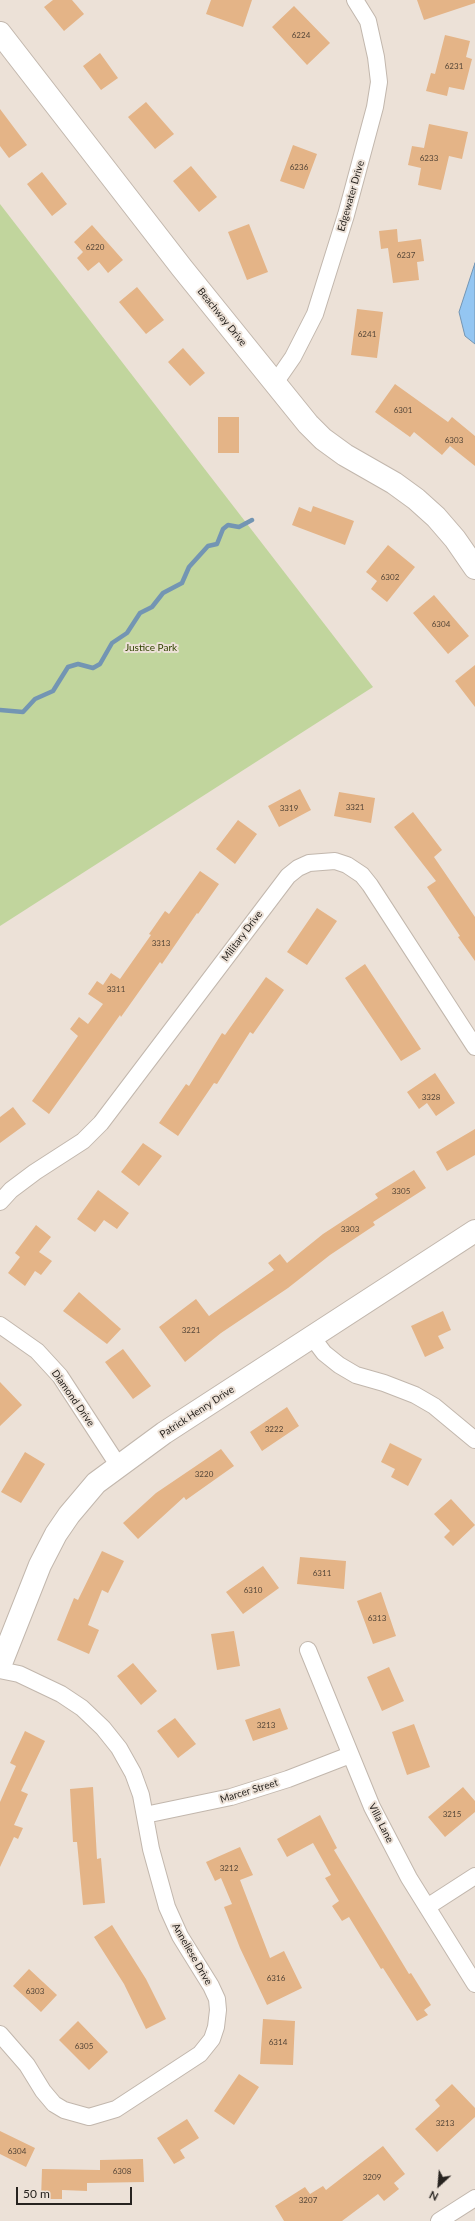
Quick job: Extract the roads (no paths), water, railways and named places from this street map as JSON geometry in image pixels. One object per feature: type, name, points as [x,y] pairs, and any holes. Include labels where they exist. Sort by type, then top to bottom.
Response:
[{"type":"street","name":"Edgewater Drive","points":[[275,383],[293,357],[315,314],[346,215],[375,107],[378,82],[376,57],[368,21],[355,0]]},
{"type":"street","name":"Beachway Drive","points":[[0,33],[182,268],[308,424],[324,439],[345,455],[394,483],[416,499],[436,517],[455,539],[475,568]]},
{"type":"street","name":"Military Drive","points":[[0,1202],[11,1190],[35,1172],[83,1141],[101,1123],[288,876],[298,868],[309,863],[335,861],[347,865],[362,875],[475,1047]]},
{"type":"street","name":"Patrick Henry Drive","points":[[0,1666],[40,1566],[56,1534],[69,1515],[96,1483],[118,1465],[475,1231]]},
{"type":"street","name":"Diamond Drive","points":[[0,1325],[14,1333],[37,1351],[60,1376],[118,1465]]},
{"type":"street","points":[[312,1337],[324,1352],[339,1366],[356,1375],[384,1382],[415,1395],[434,1406],[475,1440]]},
{"type":"street","name":"Villa Lane","points":[[308,1650],[372,1807],[409,1878],[475,1984]]},
{"type":"street","name":"Anneliese Drive","points":[[0,1670],[19,1674],[62,1694],[82,1708],[103,1728],[119,1748],[133,1773],[141,1796],[150,1849],[167,1907],[180,1936],[212,1986],[217,1999],[216,2027],[212,2039],[200,2054],[116,2109],[89,2117],[64,2110],[54,2104],[43,2091],[27,2066],[0,2034]]},
{"type":"street","name":"Marcer Street","points":[[145,1815],[231,1797],[288,1779],[350,1755]]},
{"type":"street","points":[[427,1907],[475,1876]]},
{"type":"street","points":[[439,2221],[475,2198]]},
{"type":"water","points":[[475,263],[475,344],[465,336],[459,312]]},
{"type":"waterway","points":[[0,710],[23,712],[35,699],[53,691],[68,667],[78,664],[93,668],[100,664],[112,643],[127,633],[140,613],[152,607],[163,593],[182,583],[189,567],[208,546],[217,544],[223,529],[228,525],[239,527],[252,520]]},
{"type":"park label","name":"Justice Park","points":[[151,648]]}]
